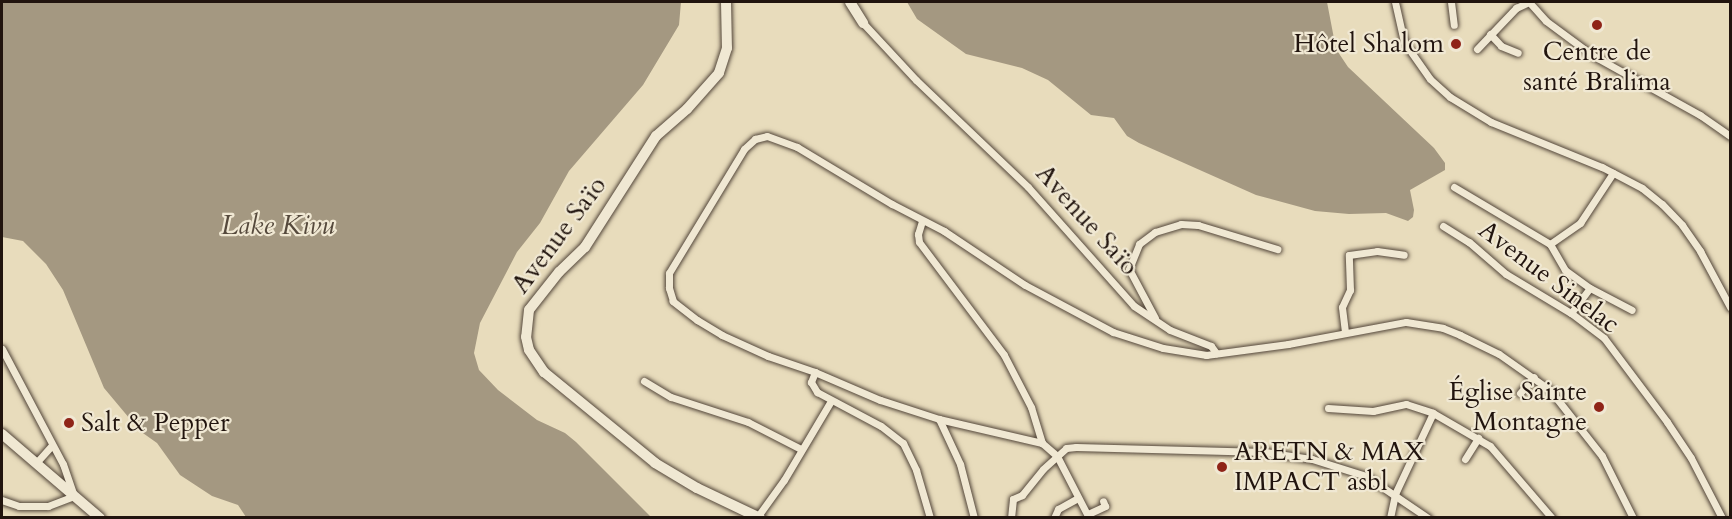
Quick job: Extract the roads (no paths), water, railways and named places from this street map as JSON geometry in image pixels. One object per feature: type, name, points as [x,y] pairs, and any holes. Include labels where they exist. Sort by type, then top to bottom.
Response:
[{"type":"street","name":"Avenue Saïo","points":[[726,2],[727,48],[719,73],[687,109],[656,136],[585,247],[559,272],[529,310],[526,337],[529,350],[544,372],[655,463],[697,488],[759,517]]},
{"type":"street","name":"Avenue Saïo","points":[[850,2],[863,23],[916,80],[1028,188],[1134,306],[1170,330],[1211,346],[1216,353]]},
{"type":"street","points":[[1395,2],[1404,42],[1425,72],[1450,97],[1491,122],[1613,172],[1655,199],[1682,225],[1700,251],[1731,307]]},
{"type":"street","points":[[1451,2],[1454,25]]},
{"type":"street","points":[[1477,49],[1516,9],[1529,2],[1546,21],[1592,56],[1700,115],[1731,136]]},
{"type":"street","points":[[1490,34],[1501,46],[1518,53]]},
{"type":"street","points":[[1103,501],[1105,506],[1088,516],[1057,456],[1042,443],[939,419],[880,400],[815,372],[768,356],[722,334],[697,320],[674,301],[669,288],[669,273],[744,148],[755,139],[767,136],[782,140],[944,231],[1025,285],[1113,332],[1183,352],[1206,355],[1298,343],[1345,332],[1406,322],[1443,328],[1479,343],[1533,377],[1566,407],[1602,456],[1633,518]]},
{"type":"street","points":[[1550,244],[1580,223],[1613,172]]},
{"type":"street","points":[[1454,187],[1550,244],[1564,270],[1590,288],[1632,310]]},
{"type":"street","points":[[922,220],[919,242],[1004,355],[1031,407],[1042,443]]},
{"type":"street","points":[[1156,321],[1129,269],[1139,244],[1155,232],[1181,224],[1198,225],[1277,249]]},
{"type":"street","name":"Avenue Sinelac","points":[[1443,226],[1469,242],[1506,274],[1571,313],[1604,338],[1691,458],[1722,518]]},
{"type":"street","points":[[1345,332],[1342,307],[1350,290],[1349,255],[1377,251],[1404,255]]},
{"type":"street","points":[[1571,313],[1590,288]]},
{"type":"street","points":[[2,349],[70,478],[74,496]]},
{"type":"street","points":[[815,372],[811,382],[813,387],[831,401],[866,418],[903,443],[916,470],[930,518]]},
{"type":"street","points":[[1520,393],[1533,377]]},
{"type":"street","points":[[644,381],[671,397],[730,415],[801,449]]},
{"type":"street","points":[[759,517],[831,401]]},
{"type":"street","points":[[1328,408],[1373,411],[1406,404],[1433,413],[1478,438],[1506,462],[1552,518]]},
{"type":"street","points":[[1390,518],[1395,494],[1433,413]]},
{"type":"street","points":[[939,419],[960,464],[974,518]]},
{"type":"street","points":[[2,434],[100,518]]},
{"type":"street","points":[[1465,459],[1478,438]]},
{"type":"street","points":[[36,463],[52,445]]},
{"type":"street","points":[[1011,518],[1013,499],[1022,495],[1066,448],[1077,447],[1265,452],[1336,466],[1366,476],[1428,518]]},
{"type":"street","points":[[2,500],[19,506],[48,506],[74,496]]},
{"type":"street","points":[[1054,518],[1058,509],[1078,498]]},
{"type":"water","name":"Lake Kivu","points":[[2,2],[681,2],[679,25],[643,85],[569,171],[540,223],[517,252],[480,323],[474,353],[479,370],[498,390],[537,420],[565,433],[576,442],[651,517],[246,517],[238,505],[212,496],[180,475],[157,443],[140,431],[104,388],[63,290],[46,264],[23,241],[2,237]]},
{"type":"water","points":[[907,2],[1327,2],[1336,49],[1348,67],[1434,148],[1445,163],[1445,170],[1410,190],[1414,210],[1413,217],[1408,221],[1386,213],[1349,214],[1315,211],[1256,195],[1139,143],[1127,136],[1114,118],[1091,115],[1048,80],[1022,68],[966,54],[917,19]]},
{"type":"place","name":"Centre de santé Bralima","points":[[1597,25]]},
{"type":"place","name":"Hôtel Shalom","points":[[1456,44]]},
{"type":"place","name":"Église Sainte Montagne","points":[[1599,407]]},
{"type":"place","name":"Salt & Pepper","points":[[69,423]]},
{"type":"place","name":"ARETN & MAX IMPACT asbl","points":[[1222,467]]}]
